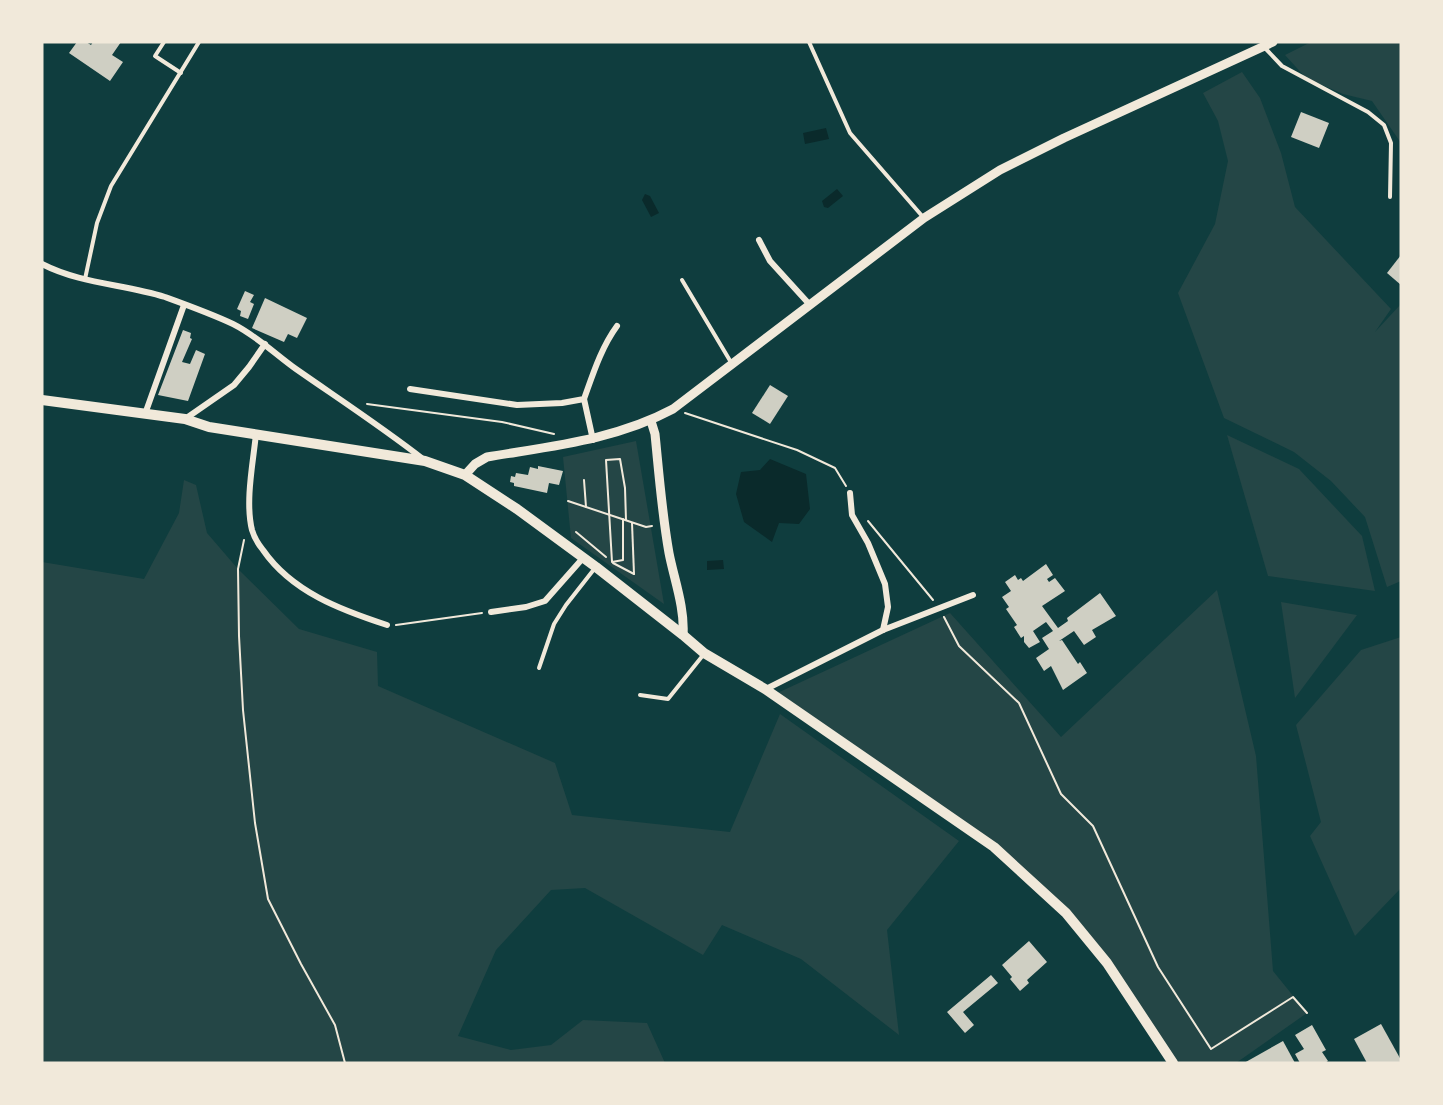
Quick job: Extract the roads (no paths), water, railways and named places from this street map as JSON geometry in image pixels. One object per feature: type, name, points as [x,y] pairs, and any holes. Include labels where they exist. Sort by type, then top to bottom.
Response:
[{"type":"main road","points":[[42,400],[185,419],[209,427],[425,461],[465,475],[517,509],[596,567],[704,653],[765,689],[994,847],[1066,914],[1107,963],[1173,1063]]},
{"type":"street","points":[[465,475],[475,464],[487,457],[592,440],[651,421],[673,409],[924,218],[1000,170],[1064,138],[1273,42]]},
{"type":"street","points":[[759,240],[770,261],[810,305]]},
{"type":"street","points":[[42,264],[85,280],[164,297],[233,324],[265,344],[425,461]]},
{"type":"street","points":[[145,414],[184,305]]},
{"type":"street","points":[[592,440],[584,399],[598,360],[617,326]]},
{"type":"street","points":[[185,419],[234,385],[265,344]]},
{"type":"street","points":[[410,389],[517,405],[562,403],[584,399]]},
{"type":"street","points":[[651,421],[655,434],[664,524],[684,623],[683,635]]},
{"type":"street","points":[[256,434],[250,507],[252,531],[267,556],[287,577],[312,594],[339,609],[387,625]]},
{"type":"street","points":[[850,493],[849,506],[852,515],[868,543],[885,584],[888,607],[883,630]]},
{"type":"street","points":[[491,612],[526,607],[545,601],[583,558]]},
{"type":"street","points":[[765,689],[883,630],[973,595]]},
{"type":"lane","points":[[164,42],[155,56],[180,73]]},
{"type":"lane","points":[[85,280],[97,222],[111,186],[199,42]]},
{"type":"lane","points":[[809,42],[850,133],[924,218]]},
{"type":"lane","points":[[1264,47],[1282,66],[1368,112],[1384,125],[1391,143],[1390,197]]},
{"type":"lane","points":[[682,280],[732,364]]},
{"type":"lane","points":[[540,668],[554,624],[596,567]]},
{"type":"lane","points":[[640,695],[668,699],[704,653]]}]
